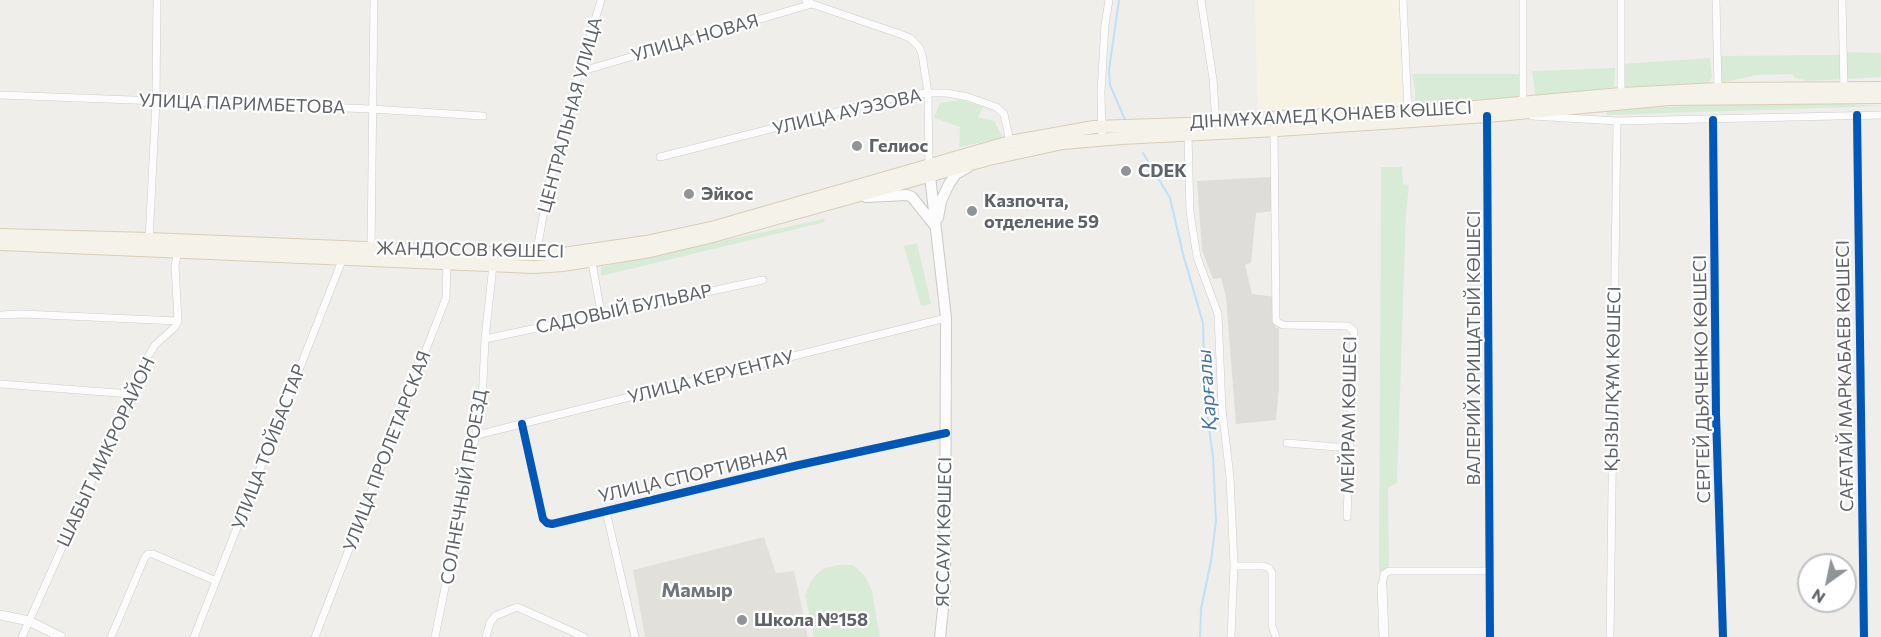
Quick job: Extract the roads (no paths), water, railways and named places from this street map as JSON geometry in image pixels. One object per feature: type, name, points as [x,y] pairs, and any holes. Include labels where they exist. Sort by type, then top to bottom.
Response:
[{"type":"main road","name":"ДІНМҰХАМЕД ҚОНАЕВ КӨШЕСІ","points":[[930,171],[1010,142],[1102,133],[1120,132],[1139,137],[1487,121],[1505,114],[1669,99],[1844,93],[1881,88]]},
{"type":"main road","name":"ДІНМҰХАМЕД ҚОНАЕВ КӨШЕСІ","points":[[1120,132],[1133,125],[1216,123],[1290,116],[1408,113],[1622,94],[1718,89],[1844,93],[1881,97]]},
{"type":"main road","name":"ДІНМҰХАМЕД ҚОНАЕВ КӨШЕСІ","points":[[930,171],[1102,133]]},
{"type":"main road","points":[[936,227],[941,201],[948,184],[956,174],[989,159]]},
{"type":"main road","name":"ЖАНДОСОВ КӨШЕСІ","points":[[0,235],[149,245],[178,252],[344,258],[371,253],[493,265],[535,261],[646,242],[715,227],[930,171]]},
{"type":"main road","name":"ЖАНДОСОВ КӨШЕСІ","points":[[0,244],[149,245],[592,262],[709,237],[911,181],[930,171]]},
{"type":"main road","name":"ЯССАУИ КӨШЕСІ","points":[[930,171],[946,318],[945,591],[940,637]]},
{"type":"main road","points":[[857,197],[908,195],[936,227]]},
{"type":"street","points":[[149,245],[156,102],[157,0]]},
{"type":"street","points":[[371,253],[374,0]]},
{"type":"street","name":"ЦЕНТРАЛЬНАЯ УЛИЦА","points":[[535,261],[548,188],[601,0]]},
{"type":"street","points":[[1102,133],[1101,92],[1105,25],[1109,0]]},
{"type":"street","points":[[1201,0],[1213,79],[1216,123]]},
{"type":"street","points":[[1403,0],[1408,113]]},
{"type":"street","points":[[1522,0],[1523,104]]},
{"type":"street","points":[[1621,0],[1622,94]]},
{"type":"street","points":[[1716,0],[1718,89]]},
{"type":"street","points":[[1842,0],[1844,93]]},
{"type":"street","points":[[809,2],[910,38],[919,47],[928,93],[930,171]]},
{"type":"street","name":"УЛИЦА НОВАЯ","points":[[579,72],[809,2]]},
{"type":"street","name":"УЛИЦА АУЭЗОВА","points":[[660,157],[900,96],[928,93],[947,93],[968,97],[996,107],[1004,114],[1010,142]]},
{"type":"street","name":"УЛИЦА ПАРИМБЕТОВА","points":[[0,95],[372,109],[483,116]]},
{"type":"street","points":[[1505,114],[1617,121],[1881,115]]},
{"type":"street","name":"САҒАТАЙ МАРКАБАЕВ КӨШЕСІ","points":[[1857,115],[1864,637]]},
{"type":"street","name":"СЕРГЕЙ ДЬЯЧЕНКО КӨШЕСІ","points":[[1713,120],[1716,414],[1724,637]]},
{"type":"street","name":"ВАЛЕРИЙ ХРИЩАТЫЙ КӨШЕСІ","points":[[1487,121],[1490,637]]},
{"type":"street","name":"ҚЫЗЫЛҚҰМ КӨШЕСІ","points":[[1610,637],[1617,121]]},
{"type":"street","name":"МЕЙРАМ КӨШЕСІ","points":[[1274,130],[1276,321],[1283,325],[1348,326],[1354,331],[1347,517]]},
{"type":"street","points":[[1188,135],[1190,212],[1197,257],[1218,314],[1222,409],[1230,477],[1234,566],[1231,637]]},
{"type":"street","points":[[0,315],[178,321],[175,265],[178,252]]},
{"type":"street","name":"УЛИЦА ТОЙБАСТАР","points":[[194,637],[344,258]]},
{"type":"street","name":"УЛИЦА ПРОЛЕТАРСКАЯ","points":[[315,637],[447,298],[447,262]]},
{"type":"street","points":[[592,262],[601,313]]},
{"type":"street","name":"СОЛНЕЧНЫЙ ПРОЕЗД","points":[[435,637],[482,404],[485,339],[493,265]]},
{"type":"street","name":"САДОВЫЙ БУЛЬВАР","points":[[485,339],[763,280]]},
{"type":"street","name":"УЛИЦА КЕРУЕНТАУ","points":[[477,435],[946,318]]},
{"type":"street","name":"ШАБЫТ МИКРОРАЙОН","points":[[22,637],[147,358],[155,345],[168,335],[178,321]]},
{"type":"street","points":[[0,384],[131,394]]},
{"type":"street","name":"УЛИЦА СПОРТИВНАЯ","points":[[522,424],[543,519],[552,524],[799,465],[946,433]]},
{"type":"street","points":[[1287,443],[1349,448]]},
{"type":"street","points":[[606,511],[635,637]]},
{"type":"street","points":[[111,637],[148,554],[153,554],[216,581]]},
{"type":"street","points":[[1234,566],[1263,566],[1269,568],[1272,573],[1272,626],[1276,637]]},
{"type":"street","points":[[1384,637],[1382,586],[1384,574],[1389,571],[1490,571]]},
{"type":"street","points":[[486,637],[490,622],[495,616],[517,607],[584,637]]},
{"type":"street","points":[[0,615],[29,621],[61,637]]},
{"type":"waterway","name":"Қарғалы","points":[[1119,0],[1109,70],[1110,85],[1126,122]]},
{"type":"waterway","name":"Қарғалы","points":[[1143,153],[1170,198],[1203,323],[1205,399],[1213,457],[1216,521],[1201,609],[1200,637]]},
{"type":"place","name":"Гелиос","points":[[857,146]]},
{"type":"place","name":"CDEK","points":[[1126,171]]},
{"type":"place","name":"Эйкос","points":[[689,194]]},
{"type":"place","name":"Казпочта, отделение 59","points":[[972,211]]},
{"type":"place","name":"Школа №158","points":[[742,620]]},
{"type":"district","name":"Мамыр","points":[[697,590]]}]
